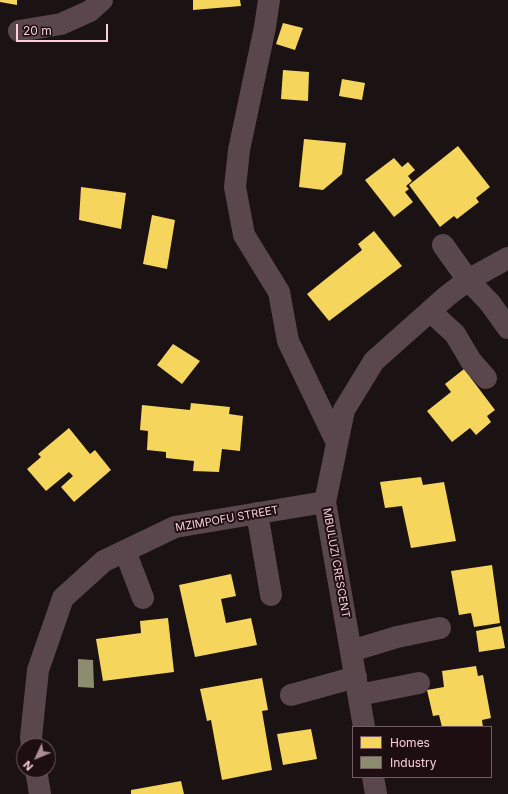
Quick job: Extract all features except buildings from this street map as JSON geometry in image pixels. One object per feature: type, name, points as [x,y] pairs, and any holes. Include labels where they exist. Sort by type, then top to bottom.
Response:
[{"type":"street","points":[[19,31],[61,24],[90,11],[102,0]]},
{"type":"street","points":[[269,0],[265,27],[239,150],[235,187],[244,235],[279,292],[288,341],[336,443]]},
{"type":"street","points":[[443,245],[468,280],[490,303],[508,328]]},
{"type":"street","name":"MBULUZI CRESCENT","points":[[364,726],[325,502],[344,410],[374,362],[447,296],[468,280],[508,258]]},
{"type":"street","points":[[431,312],[455,334],[471,361],[486,378]]},
{"type":"street","name":"MZIMPOFU STREET","points":[[31,738],[38,670],[63,598],[104,561],[175,527],[325,502]]},
{"type":"street","points":[[257,513],[271,595]]},
{"type":"street","points":[[125,551],[143,598]]},
{"type":"street","points":[[351,651],[397,637],[440,628]]},
{"type":"street","points":[[291,696],[357,686],[419,683]]},
{"type":"street","points":[[37,778],[40,794]]},
{"type":"street","points":[[373,778],[376,794]]}]
